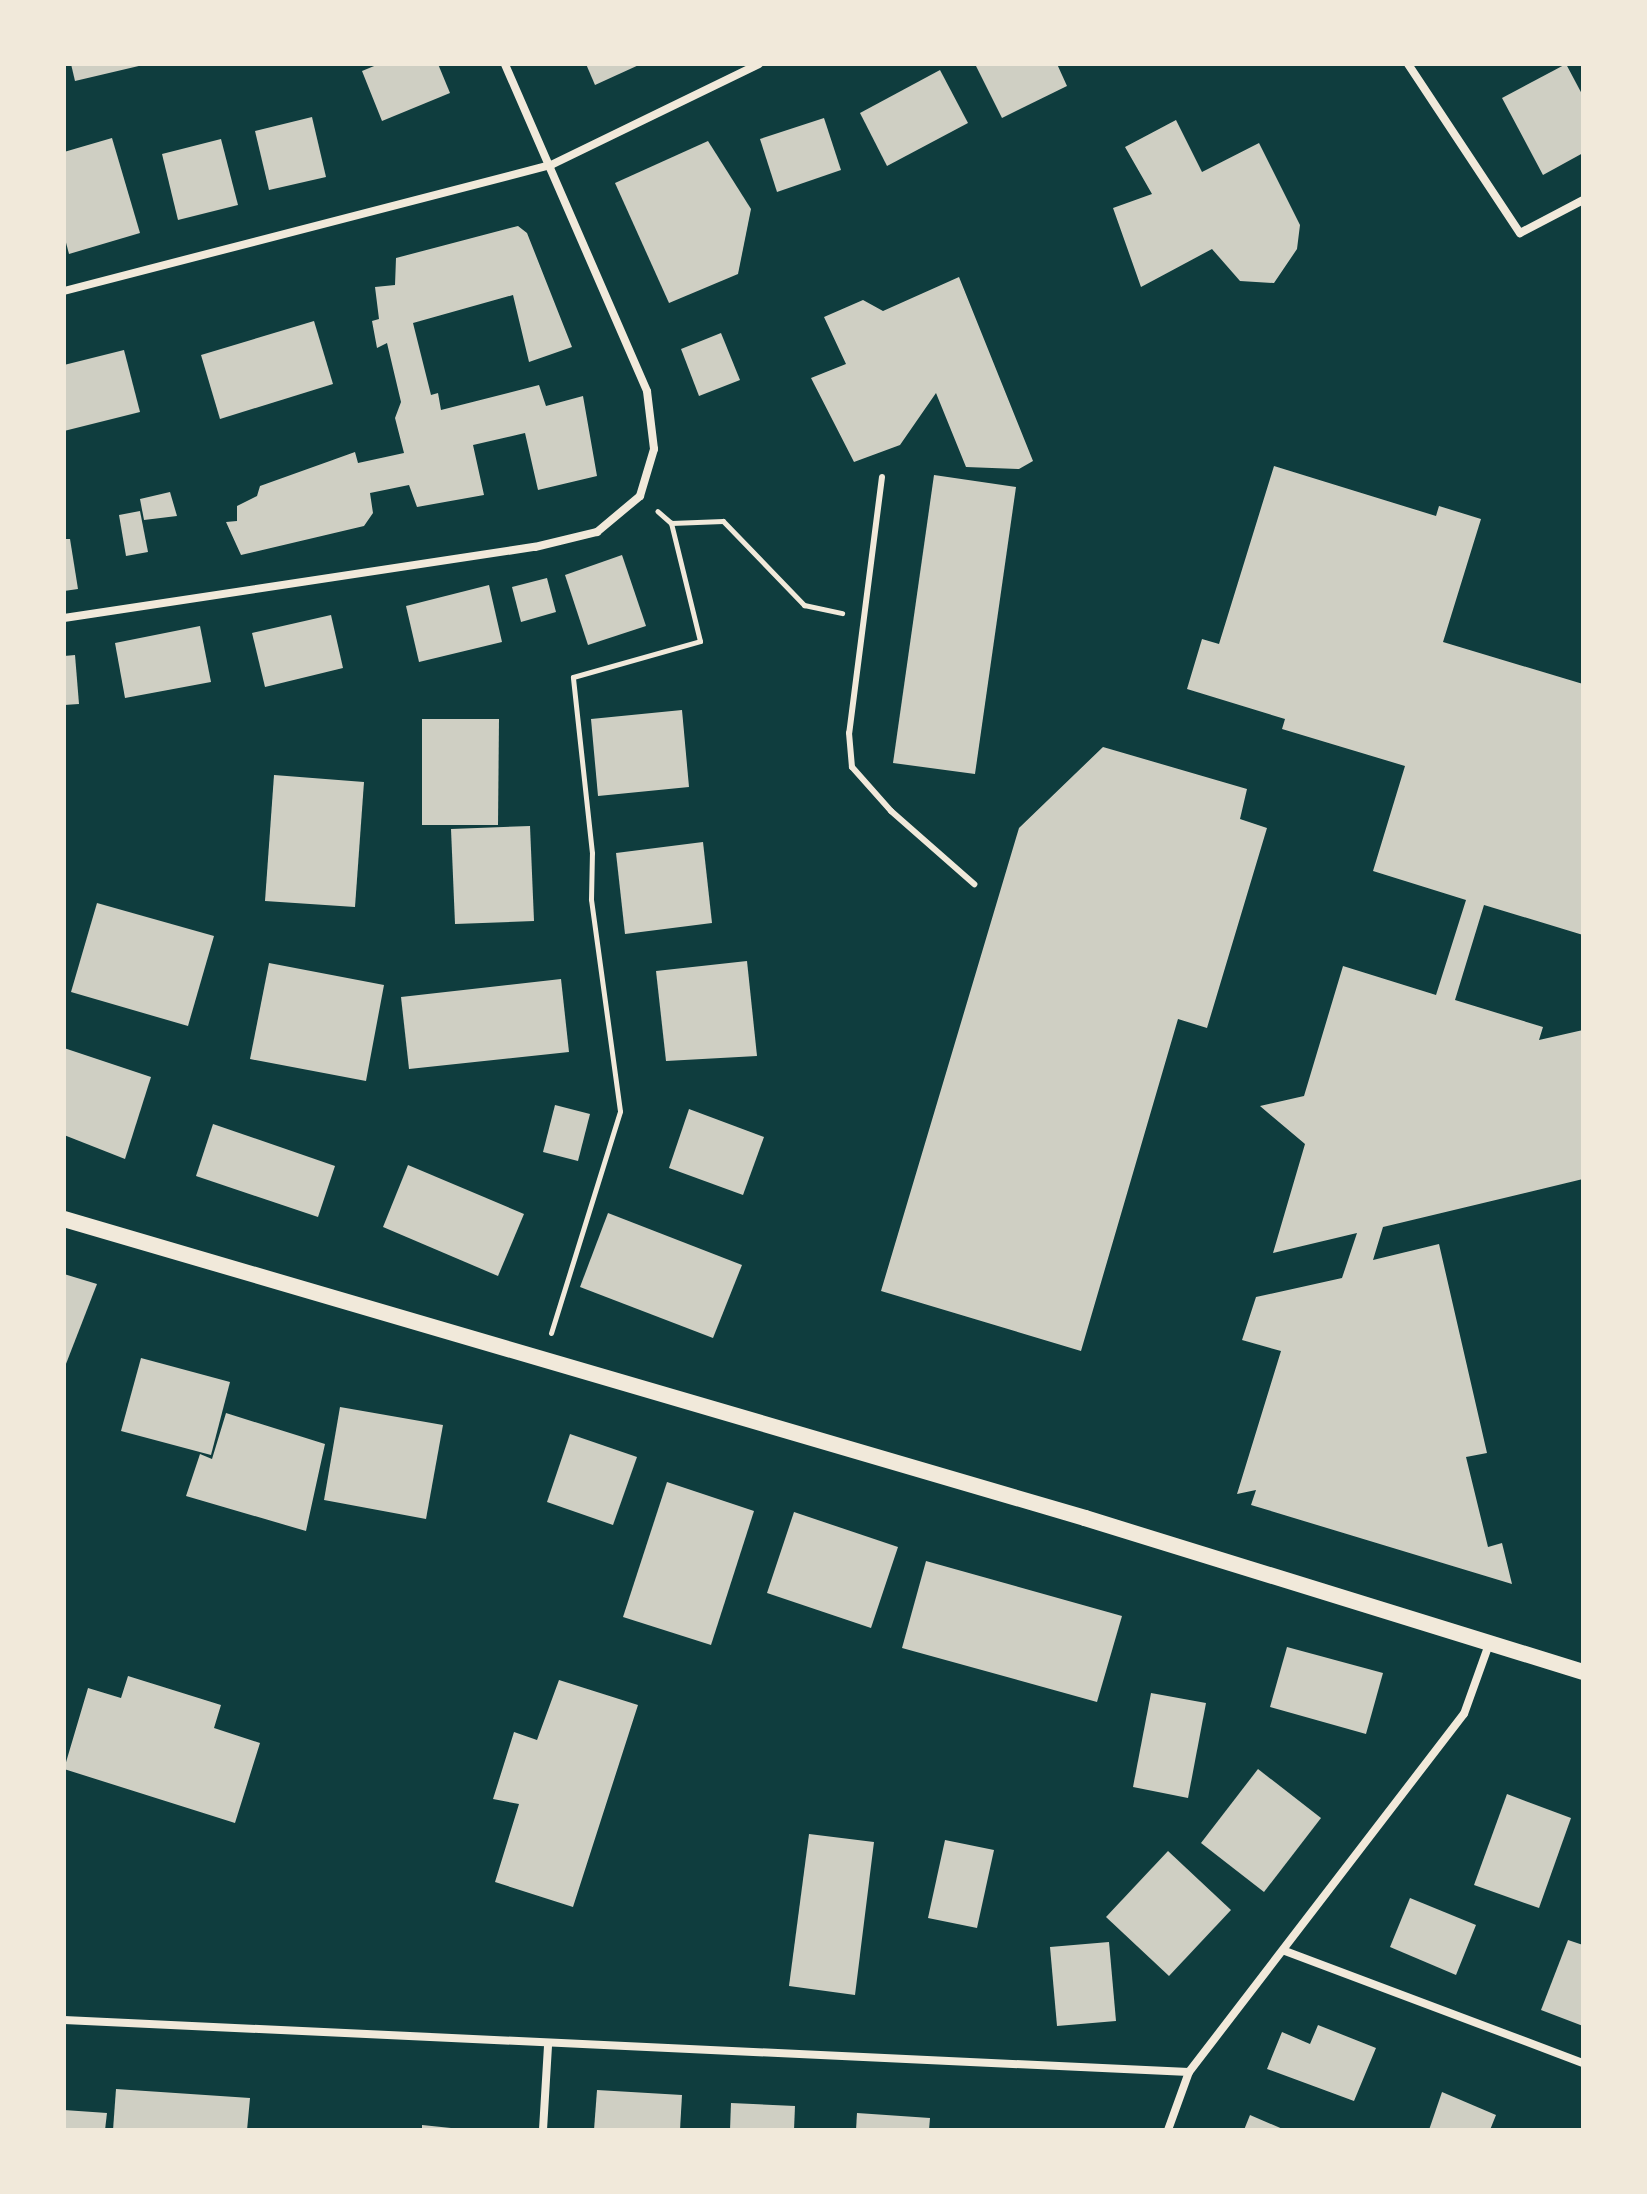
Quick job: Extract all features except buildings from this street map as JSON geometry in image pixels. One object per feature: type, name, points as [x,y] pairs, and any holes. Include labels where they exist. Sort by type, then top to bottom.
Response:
[{"type":"main road","points":[[64,1219],[544,1357],[1583,1672]]},
{"type":"street","points":[[64,618],[535,547],[597,532],[640,496],[654,449],[647,391],[505,64]]},
{"type":"street","points":[[64,291],[551,165],[759,64]]},
{"type":"street","points":[[1408,64],[1520,233],[1583,200]]},
{"type":"street","points":[[1168,2130],[1189,2072],[1285,1951],[1464,1714],[1489,1644]]},
{"type":"street","points":[[1285,1951],[1583,2063]]},
{"type":"street","points":[[64,2020],[548,2045],[1189,2072]]},
{"type":"street","points":[[543,2130],[548,2045]]},
{"type":"lane","points":[[882,477],[849,733],[852,767],[891,811],[974,884]]},
{"type":"path","points":[[544,1357],[620,1111],[591,899],[592,853],[573,677],[700,641],[671,523],[723,521],[804,605],[862,617]]}]
